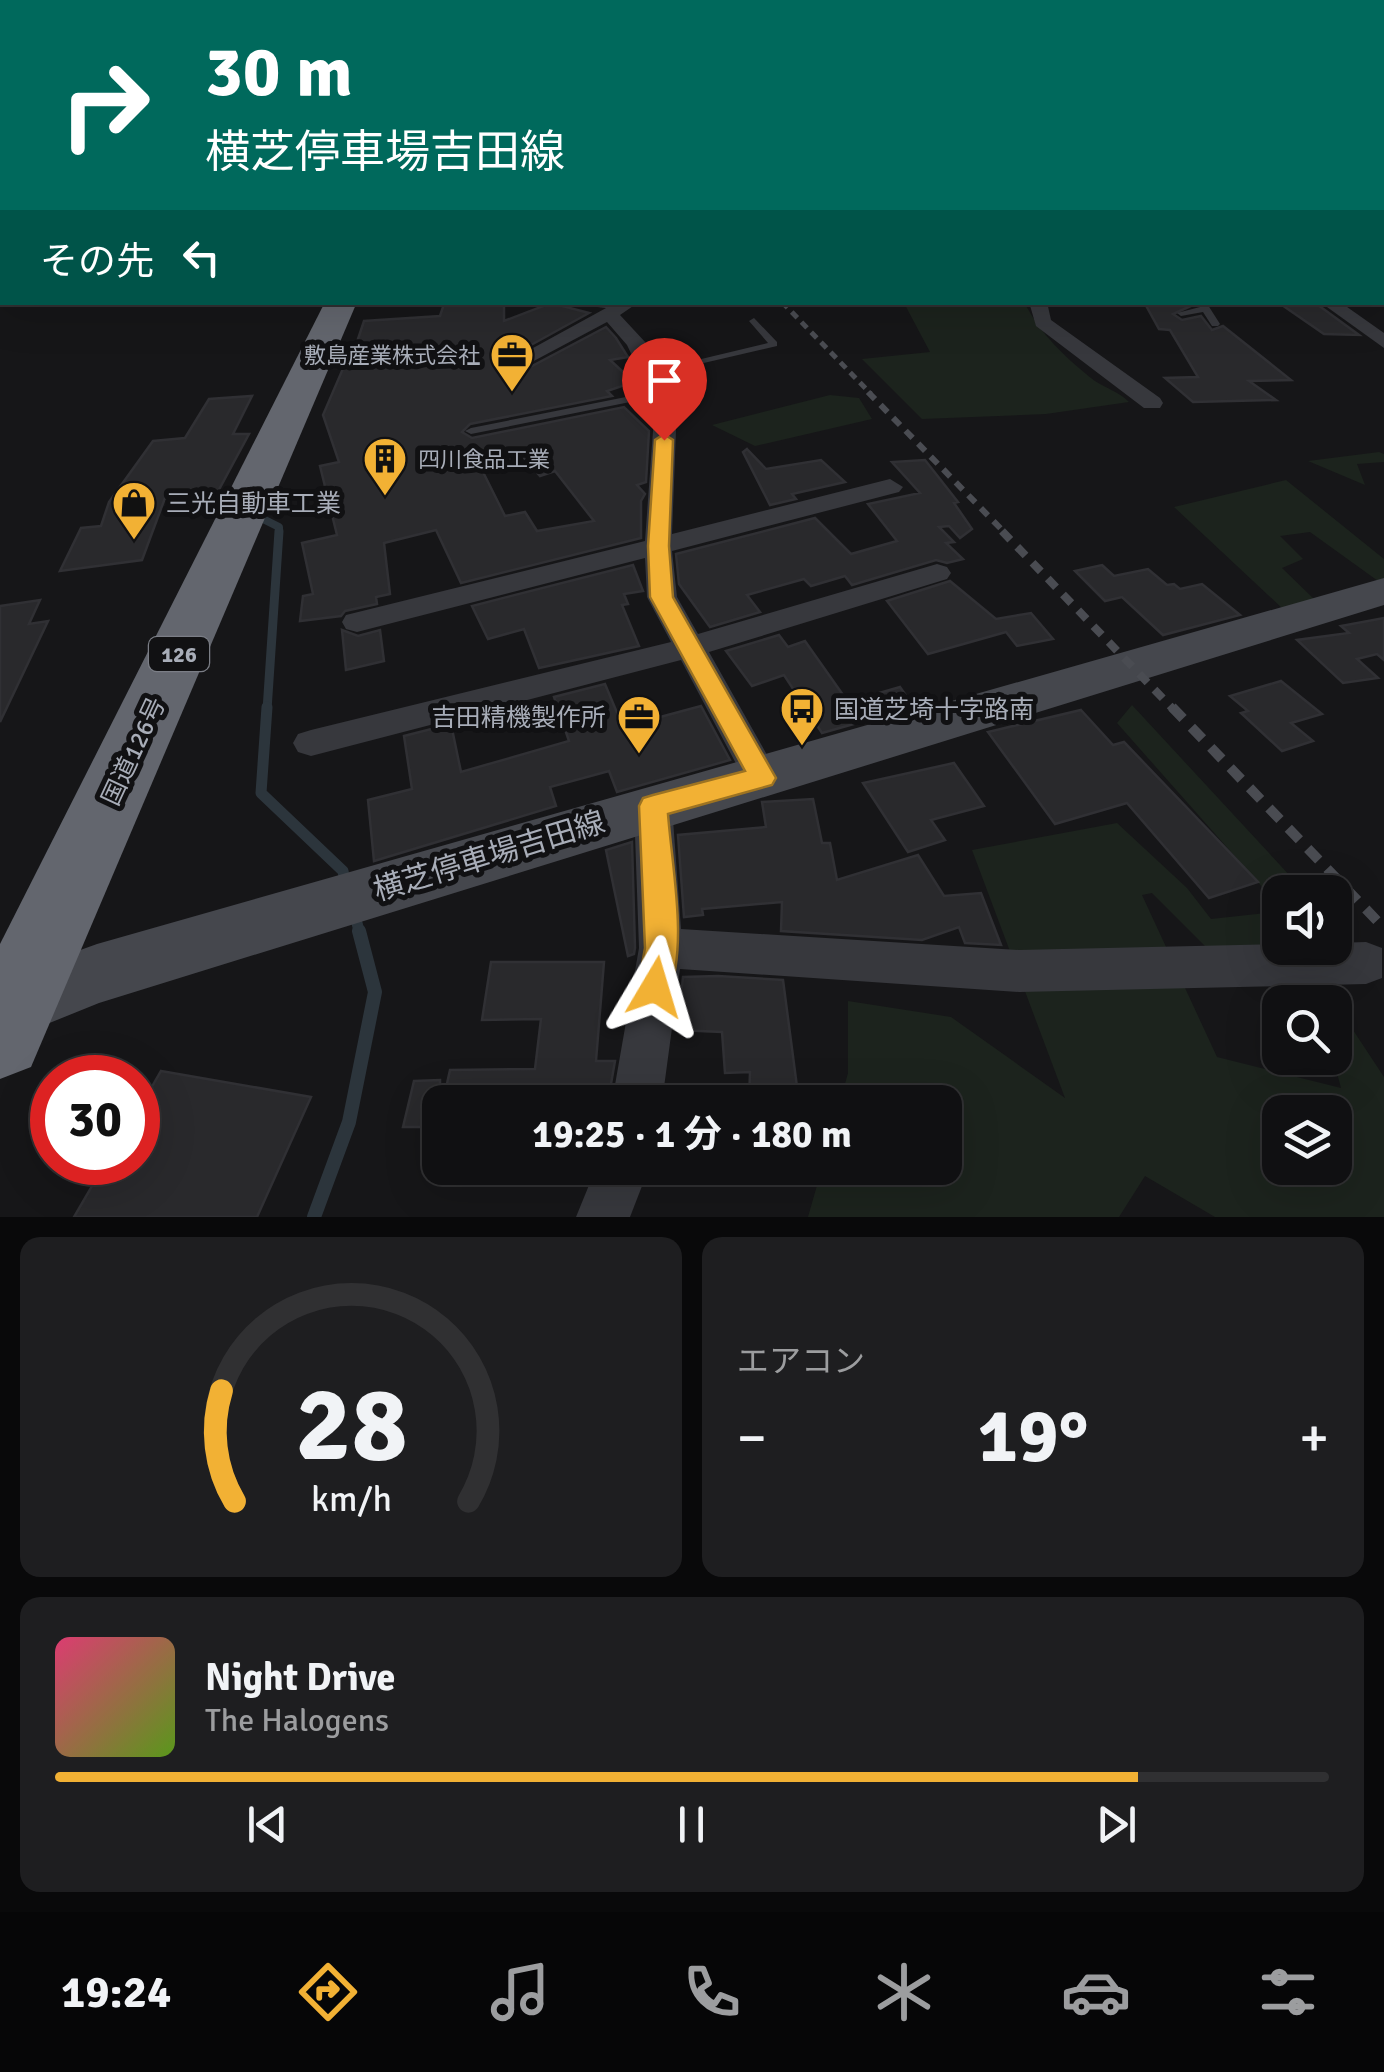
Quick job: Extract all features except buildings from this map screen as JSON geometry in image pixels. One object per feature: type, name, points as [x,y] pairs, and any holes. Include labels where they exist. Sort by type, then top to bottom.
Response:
[{"type":"highway","name":"国道126号","points":[[5,1018],[340,305]]},
{"type":"main road","name":"横芝停車場吉田線","points":[[5,1018],[98,974],[1384,591]]},
{"type":"street","points":[[1039,305],[1042,322],[1152,404]]},
{"type":"street","points":[[1332,305],[1384,342]]},
{"type":"street","points":[[523,358],[621,308],[666,404],[658,546],[662,597],[762,778]]},
{"type":"street","points":[[357,622],[890,487]]},
{"type":"street","points":[[311,743],[688,648],[937,573]]},
{"type":"street","points":[[639,1085],[662,948],[653,806]]},
{"type":"street","points":[[662,948],[1019,971],[1366,963]]},
{"type":"street","points":[[603,1217],[616,1185]]},
{"type":"lane","points":[[590,305],[621,308]]},
{"type":"lane","points":[[1181,312],[1202,306],[1215,324]]},
{"type":"lane","points":[[471,431],[657,382],[774,344],[754,321]]},
{"type":"shaded area","points":[[905,305],[1026,305],[1065,355],[1095,381],[1129,402],[1046,414],[922,419],[862,359],[930,352]]},
{"type":"shaded area","points":[[830,395],[859,398],[872,419],[755,446],[712,425]]},
{"type":"shaded area","points":[[1384,454],[1384,462],[1357,464],[1365,485],[1308,461]]},
{"type":"shaded area","points":[[1286,480],[1384,559],[1384,578],[1378,581],[1310,532],[1280,536],[1303,559],[1282,568],[1316,601],[1282,608],[1174,507]]},
{"type":"shaded area","points":[[1132,705],[1289,875],[1262,875],[1262,887],[1117,723]]},
{"type":"shaded area","points":[[1117,823],[1187,888],[1211,919],[1262,913],[1262,952],[1211,952],[1152,893],[1142,895],[1217,1057],[1262,1068],[1262,1075],[1289,1075],[1341,1088],[1338,1075],[1352,1075],[1352,1029],[1384,1077],[1384,1217],[1215,1217],[1145,1176],[1119,1217],[808,1217],[817,1185],[962,1185],[962,1085],[845,1085],[848,1001],[951,1017],[1065,1098],[972,850]]},
{"type":"waterway","points":[[261,518],[279,527],[279,531]]},
{"type":"waterway","points":[[267,710],[279,531]]},
{"type":"waterway","points":[[267,707],[261,793],[343,871],[345,882]]},
{"type":"waterway","points":[[355,916],[360,934]]},
{"type":"waterway","points":[[314,1217],[349,1122],[375,992],[359,931]]},
{"type":"railway","points":[[785,305],[871,394]]},
{"type":"railway","points":[[868,392],[1005,533]]},
{"type":"railway","points":[[1002,531],[1174,710]]},
{"type":"railway","points":[[1172,707],[1384,928]]},
{"type":"place","name":"敷島産業株式会社","points":[[512,393]]},
{"type":"place","name":"四川食品工業","points":[[385,497]]},
{"type":"place","name":"三光自動車工業","points":[[134,541]]},
{"type":"place","name":"国道芝埼十字路南","points":[[802,747]]},
{"type":"place","name":"吉田精機製作所","points":[[639,755]]},
{"type":"route","points":[[655,987],[662,948],[653,806],[762,778],[662,597],[658,546],[664,440]]}]
